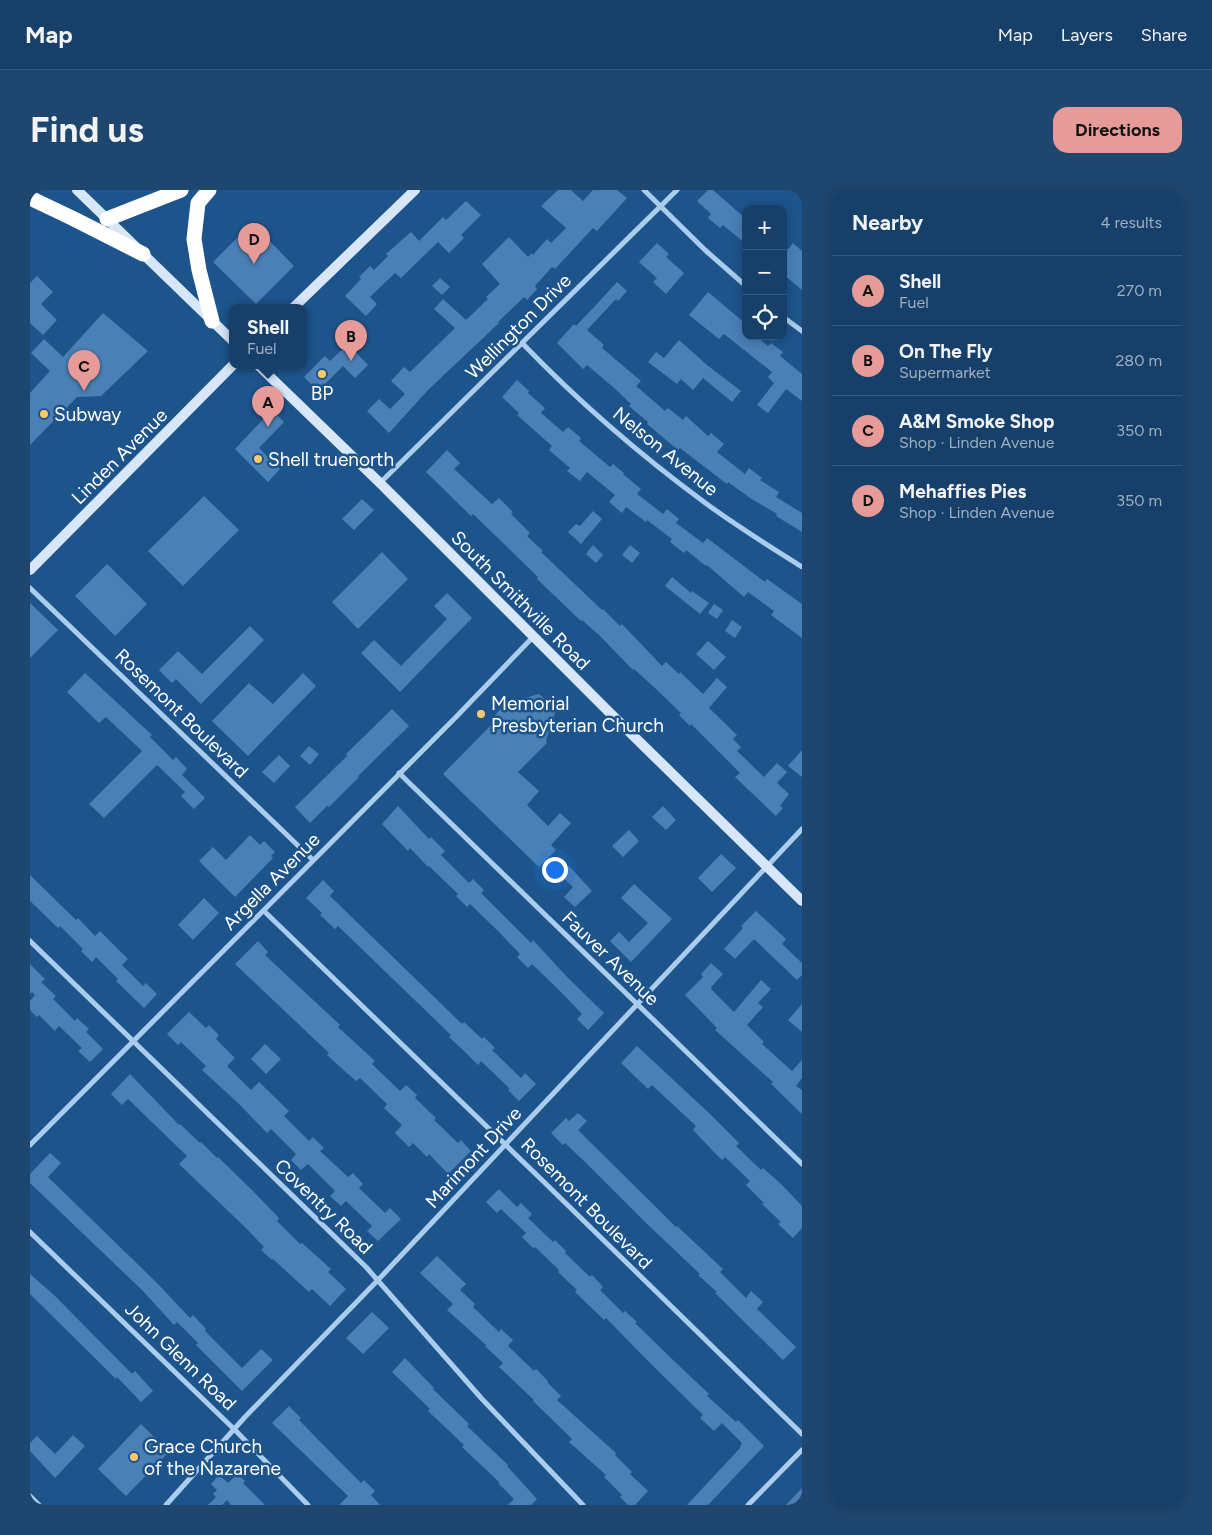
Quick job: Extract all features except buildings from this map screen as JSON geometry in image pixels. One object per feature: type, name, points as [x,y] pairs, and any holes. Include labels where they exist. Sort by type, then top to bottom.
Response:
[{"type":"highway","points":[[106,220],[181,190]]},
{"type":"highway","points":[[209,190],[198,203],[194,239],[199,270],[212,321]]},
{"type":"highway","points":[[30,198],[68,215],[143,254]]},
{"type":"main road","points":[[77,190],[229,337]]},
{"type":"main road","points":[[297,304],[415,190]]},
{"type":"main road","name":"Linden Avenue","points":[[30,570],[229,369]]},
{"type":"main road","name":"South Smithville Road","points":[[262,369],[802,900]]},
{"type":"street","points":[[644,190],[742,282]]},
{"type":"street","name":"Wellington Drive","points":[[380,484],[677,190]]},
{"type":"street","points":[[787,320],[802,331]]},
{"type":"street","name":"Nelson Avenue","points":[[523,344],[595,414],[640,452],[703,502],[802,568]]},
{"type":"street","name":"Rosemont Boulevard","points":[[30,588],[313,860]]},
{"type":"street","name":"Argella Avenue","points":[[30,1145],[264,911],[533,637]]},
{"type":"street","name":"Fauver Avenue","points":[[399,773],[802,1164]]},
{"type":"street","name":"Marimont Drive","points":[[166,1505],[245,1417],[378,1280],[802,829]]},
{"type":"street","name":"Rosemont Boulevard","points":[[264,911],[802,1434]]},
{"type":"street","name":"Coventry Road","points":[[30,942],[359,1260],[482,1399],[583,1505]]},
{"type":"street","name":"John Glenn Road","points":[[30,1232],[235,1430],[308,1505]]},
{"type":"street","points":[[748,1505],[802,1450]]},
{"type":"street","points":[[30,1496],[39,1505]]},
{"type":"place","name":"Mehaffies Pies","points":[[254,264]]},
{"type":"place","name":"On The Fly","points":[[351,361]]},
{"type":"place","name":"BP","points":[[322,374]]},
{"type":"place","name":"A&M Smoke Shop","points":[[84,391]]},
{"type":"place","name":"Subway","points":[[44,414]]},
{"type":"place","name":"Shell","points":[[268,427]]},
{"type":"place","name":"Shell truenorth","points":[[258,459]]},
{"type":"place","name":"Memorial Presbyterian Church","points":[[481,714]]},
{"type":"place","name":"Grace Church of the Nazarene","points":[[134,1457]]}]
